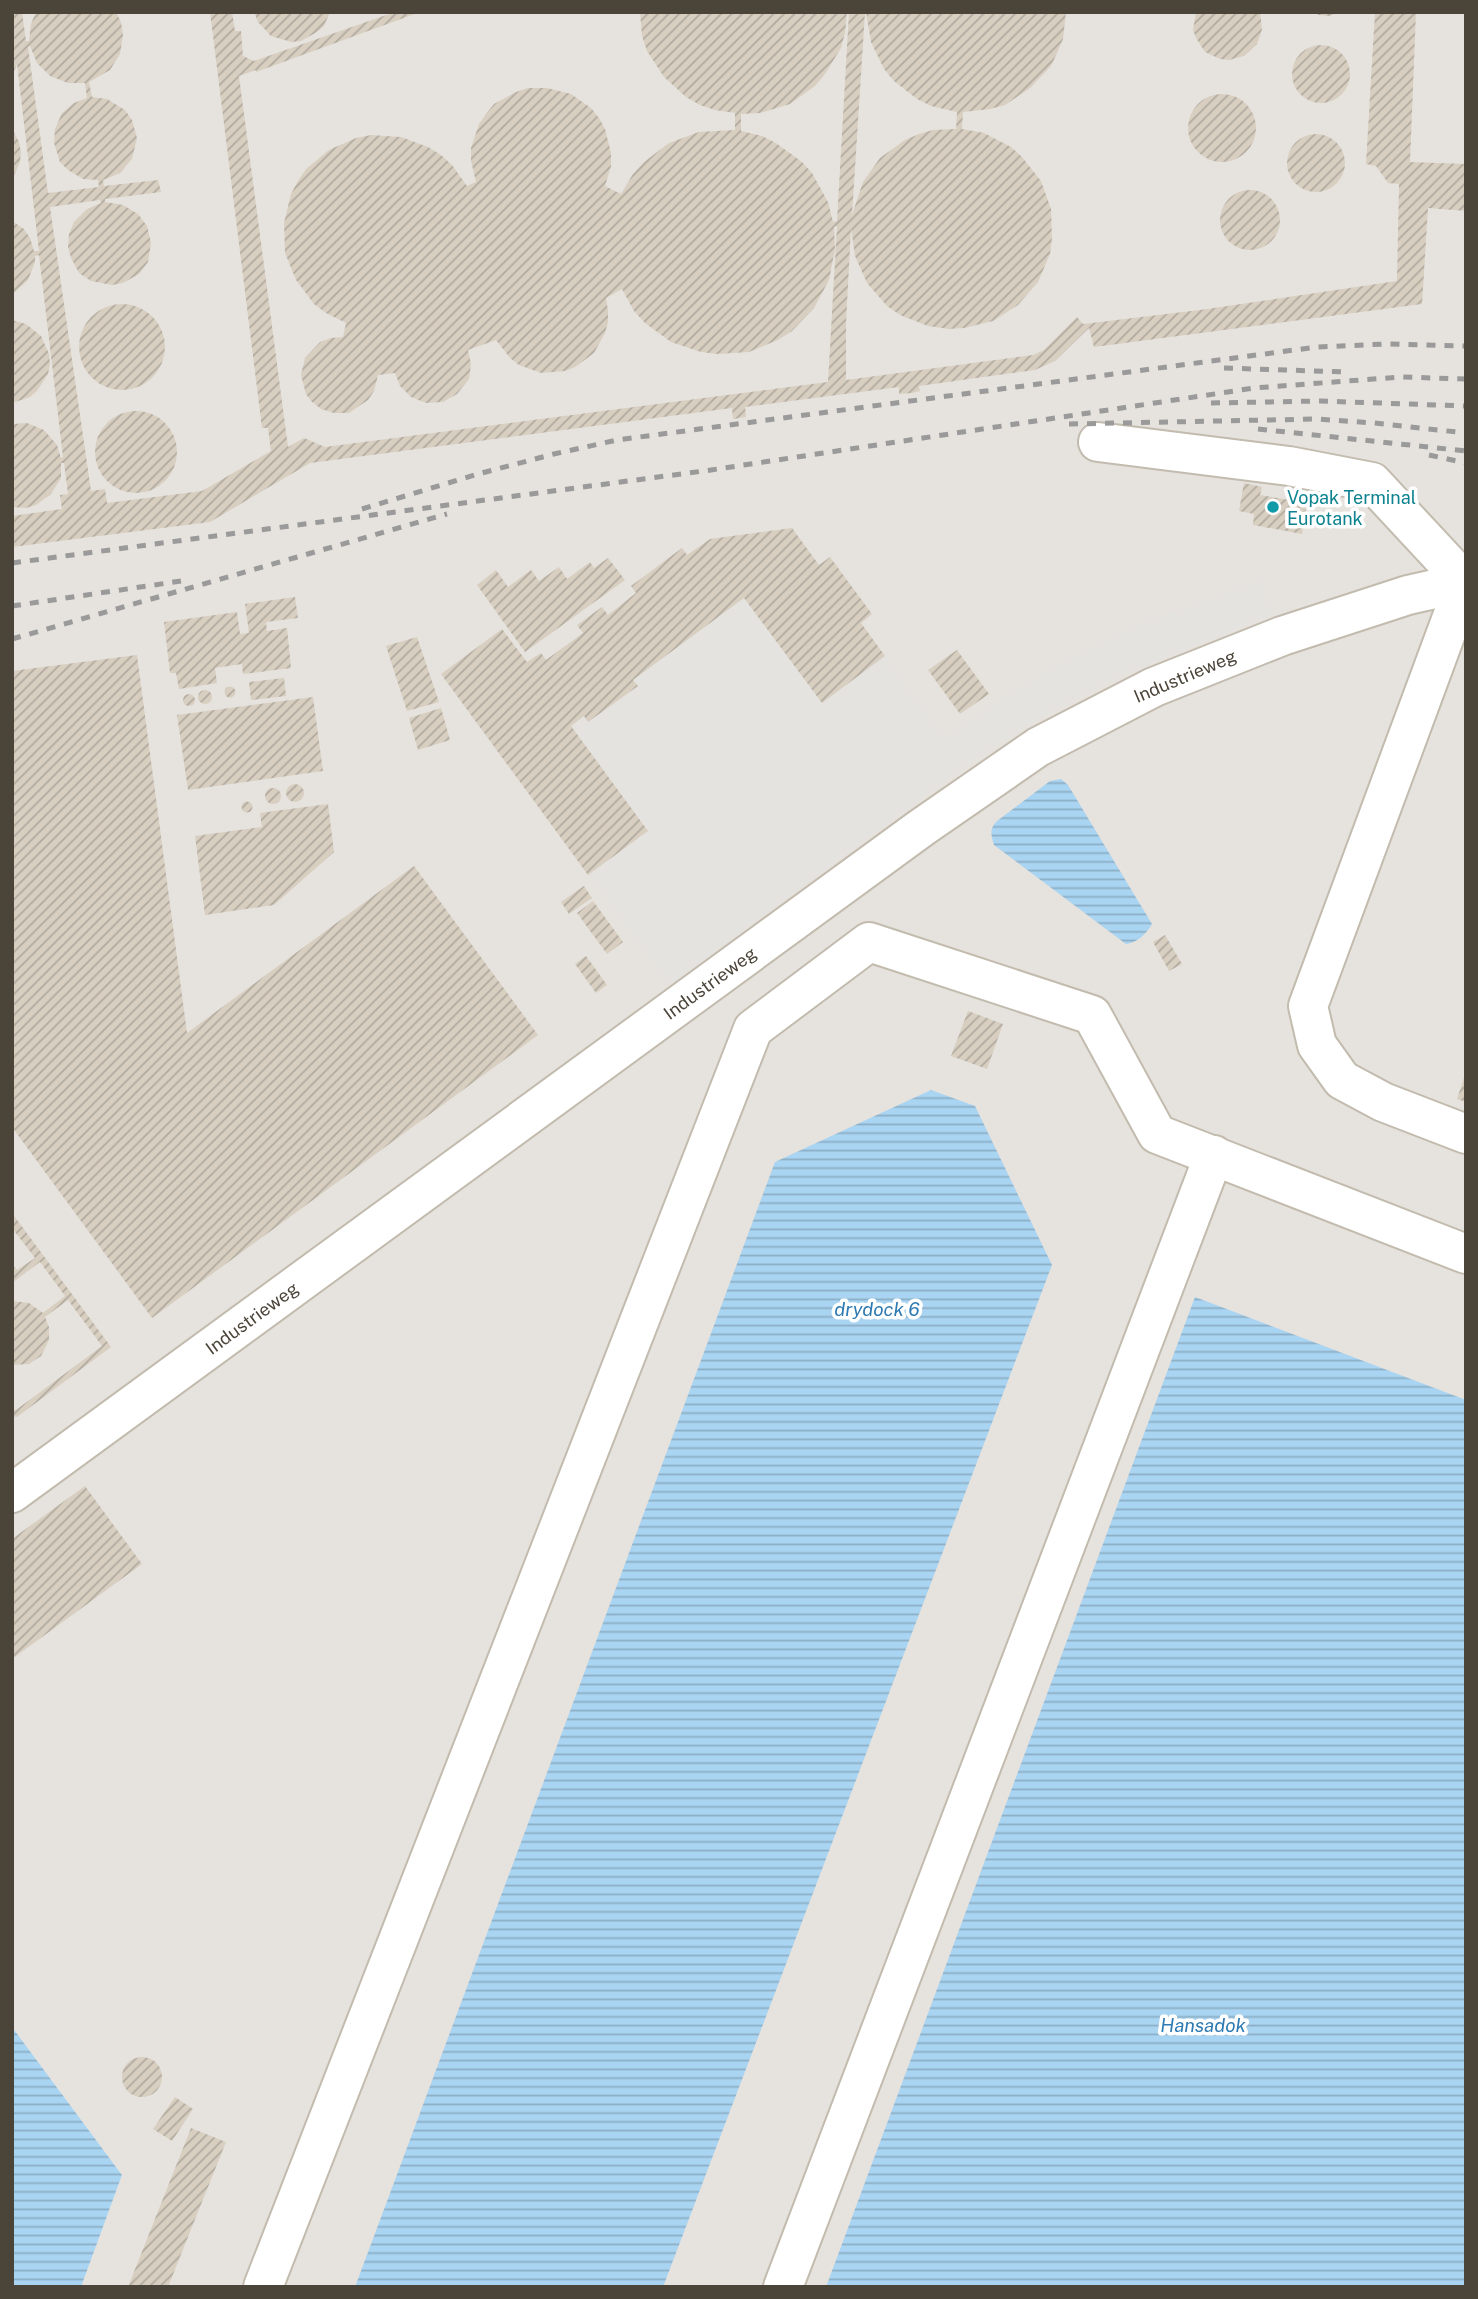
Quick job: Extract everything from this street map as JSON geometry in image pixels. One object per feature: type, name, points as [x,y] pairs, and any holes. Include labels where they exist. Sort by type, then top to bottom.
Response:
[{"type":"street","points":[[1098,442],[1289,466],[1373,482],[1466,582],[1308,1006],[1317,1045],[1342,1080],[1383,1102],[1466,1134]]},
{"type":"street","name":"Industrieweg","points":[[12,1493],[921,828],[1038,747],[1154,687],[1282,636],[1408,595],[1466,582]]},
{"type":"street","points":[[262,2287],[753,1029],[869,942],[1092,1015],[1157,1133],[1466,1254]]},
{"type":"street","points":[[783,2287],[1213,1155]]},
{"type":"shaded area","points":[[12,12],[1466,12],[1466,2287],[81,2287],[122,2175],[12,2027]]},
{"type":"shaded area","points":[[1261,579],[1273,615],[1112,679],[1029,724],[966,765],[669,986],[588,875],[648,831],[571,726],[584,716],[589,722],[637,687],[633,680],[744,598],[822,703],[885,656],[945,737],[1005,695],[1093,645],[1150,620]]},
{"type":"water","points":[[1061,779],[1068,785],[1152,924],[1134,942],[1126,944],[994,845],[991,832],[997,821],[1050,781]]},
{"type":"water","name":"drydock 6","points":[[931,1090],[975,1106],[1052,1265],[663,2287],[355,2287],[775,1162]]},
{"type":"water","name":"Hansadok","points":[[1195,1297],[1466,1400],[1466,2287],[826,2287]]},
{"type":"water","points":[[12,2027],[122,2175],[81,2287],[12,2287]]},
{"type":"building","points":[[12,12],[22,12],[26,41],[29,41],[36,12],[116,12],[123,35],[120,54],[110,70],[89,82],[92,97],[107,99],[125,110],[132,120],[137,138],[132,159],[120,173],[103,180],[104,186],[158,180],[161,192],[105,199],[105,202],[123,205],[138,214],[147,226],[151,243],[148,262],[139,274],[123,283],[112,285],[91,281],[79,273],[71,258],[69,234],[74,222],[87,209],[101,203],[100,200],[50,207],[91,491],[105,489],[107,503],[202,491],[271,451],[268,428],[262,428],[210,12],[232,12],[235,31],[241,31],[243,56],[254,61],[395,12],[420,12],[239,76],[288,447],[304,438],[325,447],[828,382],[837,226],[834,227],[835,249],[829,280],[814,308],[792,331],[749,352],[701,352],[671,342],[645,323],[634,311],[622,289],[606,298],[608,322],[594,353],[565,371],[541,373],[519,365],[496,340],[468,350],[471,364],[469,379],[457,394],[443,402],[426,403],[411,397],[400,386],[395,373],[378,375],[374,391],[368,400],[349,413],[334,413],[321,409],[306,394],[301,375],[305,358],[320,342],[343,337],[346,323],[314,304],[296,280],[285,253],[284,223],[291,194],[298,181],[306,169],[329,150],[356,138],[371,135],[401,137],[441,155],[467,186],[476,182],[471,148],[479,124],[494,104],[528,88],[547,88],[571,94],[591,108],[599,118],[605,129],[611,153],[611,166],[605,186],[621,194],[644,162],[669,143],[699,132],[735,130],[735,113],[700,105],[686,97],[664,77],[647,51],[642,36],[640,12],[847,12],[841,48],[815,86],[790,104],[760,113],[741,114],[741,131],[776,143],[812,173],[828,202],[833,222],[837,221],[849,12],[865,12],[852,215],[863,182],[880,158],[905,140],[919,134],[956,129],[957,112],[931,106],[917,99],[894,81],[884,69],[871,42],[866,12],[1066,12],[1063,39],[1051,66],[1030,88],[1005,105],[963,112],[962,129],[984,133],[1011,147],[1041,181],[1051,209],[1052,239],[1050,254],[1038,282],[1018,305],[993,321],[964,328],[928,326],[900,315],[887,306],[867,283],[855,256],[851,228],[846,380],[1033,355],[1044,350],[1077,317],[1083,324],[1397,281],[1399,184],[1388,183],[1376,166],[1366,164],[1375,12],[1416,12],[1410,162],[1466,164],[1466,211],[1428,208],[1422,304],[1094,347],[1089,328],[1055,361],[1035,370],[919,386],[920,391],[912,393],[899,394],[899,387],[745,407],[746,417],[733,419],[732,408],[310,463],[210,522],[12,547],[12,516],[62,509],[60,495],[68,494],[64,463],[61,463],[61,478],[51,494],[36,505],[26,508],[12,507],[12,424],[27,423],[44,430],[57,445],[61,458],[63,457],[39,255],[35,256],[28,280],[12,295],[12,221],[24,229],[34,251],[39,251],[17,64],[12,77]],"holes":[[[30,46],[37,63],[50,76],[68,83],[85,83],[87,98],[74,103],[62,113],[55,129],[54,143],[60,162],[68,170],[83,179],[98,180],[99,187],[48,193],[28,47]]]},
{"type":"building","points":[[254,12],[330,12],[324,26],[317,32],[301,41],[291,42],[271,36],[258,22]]},
{"type":"building","points":[[1196,12],[1260,12],[1262,29],[1257,44],[1244,56],[1229,60],[1205,52],[1193,30]]},
{"type":"building","points":[[1312,12],[1338,12],[1338,13],[1329,16]]},
{"type":"building","points":[[1315,45],[1327,45],[1342,53],[1350,68],[1350,80],[1342,95],[1327,103],[1315,103],[1300,95],[1292,80],[1292,68],[1300,53]]},
{"type":"building","points":[[1215,94],[1229,94],[1241,99],[1251,109],[1256,128],[1251,147],[1241,157],[1229,162],[1215,162],[1203,157],[1193,147],[1188,135],[1188,121],[1193,109],[1203,99]]},
{"type":"building","points":[[12,128],[21,152],[20,162],[12,180]]},
{"type":"building","points":[[1310,134],[1322,134],[1337,142],[1345,157],[1345,169],[1337,184],[1322,192],[1310,192],[1295,184],[1287,169],[1287,157],[1295,142]]},
{"type":"building","points":[[1250,190],[1262,192],[1275,203],[1280,220],[1278,232],[1267,245],[1250,250],[1238,248],[1225,237],[1220,220],[1222,208],[1233,195]]},
{"type":"building","points":[[122,304],[146,311],[158,323],[165,347],[158,371],[146,383],[122,390],[98,383],[86,371],[79,347],[86,323],[98,311]]},
{"type":"building","points":[[12,320],[26,324],[41,336],[49,354],[50,364],[48,374],[37,391],[30,397],[12,403]]},
{"type":"building","points":[[136,411],[152,414],[165,423],[174,436],[177,452],[174,468],[165,481],[152,490],[136,493],[120,490],[107,481],[98,468],[95,452],[98,436],[107,423],[120,414]]},
{"type":"building","name":"Vopak Terminal Eurotank","points":[[1244,483],[1262,487],[1260,495],[1307,503],[1302,534],[1253,525],[1254,514],[1239,511]]},
{"type":"building","points":[[792,528],[819,565],[830,557],[872,614],[861,623],[885,656],[822,703],[744,598],[633,680],[638,686],[588,722],[584,716],[571,726],[648,831],[588,875],[441,674],[502,629],[527,662],[541,653],[546,660],[583,633],[577,625],[602,607],[608,615],[636,593],[631,586],[682,548],[687,555],[710,539]]},
{"type":"building","points":[[608,558],[625,580],[525,652],[477,585],[496,570],[508,587],[531,570],[539,581],[559,567],[567,579],[590,562],[594,568]]},
{"type":"building","points":[[295,597],[298,618],[266,622],[267,631],[287,628],[291,668],[243,674],[242,664],[215,668],[217,683],[179,689],[176,673],[170,673],[164,622],[237,612],[240,634],[249,633],[245,604]]},
{"type":"building","points":[[417,637],[439,702],[407,711],[386,646]]},
{"type":"building","points":[[957,650],[989,694],[960,714],[928,670]]},
{"type":"building","points":[[137,655],[187,1033],[414,866],[538,1035],[152,1318],[12,1127],[12,671]]},
{"type":"building","points":[[284,678],[286,696],[251,700],[249,682]]},
{"type":"building","points":[[230,686],[236,692],[230,698],[224,692]]},
{"type":"building","points":[[205,690],[210,692],[210,702],[205,704],[200,702],[198,697],[200,692]]},
{"type":"building","points":[[184,695],[194,695],[194,705],[184,705]]},
{"type":"building","points":[[313,697],[323,771],[188,790],[177,715]]},
{"type":"building","points":[[441,708],[450,740],[418,750],[409,718]]},
{"type":"building","points":[[295,784],[301,787],[304,793],[301,799],[295,802],[289,799],[286,793],[289,787]]},
{"type":"building","points":[[270,788],[276,788],[281,796],[279,802],[270,804],[265,799],[265,793]]},
{"type":"building","points":[[247,802],[251,803],[251,811],[247,812],[243,811],[242,807],[243,803]]},
{"type":"building","points":[[328,804],[334,852],[274,905],[205,915],[195,836],[262,827],[260,813]]},
{"type":"building","points":[[584,886],[592,898],[569,914],[561,902]]},
{"type":"building","points":[[593,901],[623,942],[607,954],[577,913]]},
{"type":"building","points":[[1165,935],[1182,964],[1169,971],[1153,942]]},
{"type":"building","points":[[586,956],[607,985],[596,993],[575,964]]},
{"type":"building","points":[[968,1011],[1003,1024],[987,1069],[951,1056]]},
{"type":"building","points":[[1466,1076],[1466,1102],[1457,1099]]},
{"type":"building","points":[[12,1213],[111,1347],[17,1417],[12,1416],[12,1409],[16,1410],[102,1346],[68,1300],[45,1317],[49,1327],[49,1340],[41,1356],[29,1364],[12,1365],[12,1301],[29,1303],[43,1313],[65,1296],[40,1262],[12,1283],[12,1264],[17,1270],[35,1258],[12,1228]]},
{"type":"building","points":[[85,1486],[142,1564],[12,1659],[12,1539]]},
{"type":"building","points":[[142,2057],[156,2063],[162,2077],[156,2091],[142,2097],[128,2091],[122,2077],[128,2063]]},
{"type":"building","points":[[175,2097],[193,2109],[172,2141],[153,2129]]},
{"type":"building","points":[[191,2128],[226,2142],[168,2287],[128,2287]]},
{"type":"railway","points":[[362,509],[478,474],[617,440],[1317,347],[1387,344],[1466,346]]},
{"type":"railway","points":[[1224,368],[1347,372]]},
{"type":"railway","points":[[12,563],[711,470],[1254,388],[1401,377],[1466,379]]},
{"type":"railway","points":[[1211,403],[1320,401],[1466,406]]},
{"type":"railway","points":[[1069,424],[1316,419],[1466,433]]},
{"type":"railway","points":[[1258,429],[1466,451]]},
{"type":"railway","points":[[1429,455],[1466,463]]},
{"type":"railway","points":[[12,639],[447,514]]},
{"type":"railway","points":[[12,606],[181,581]]},
{"type":"place","name":"Vopak Terminal Eurotank","points":[[1273,507]]}]
